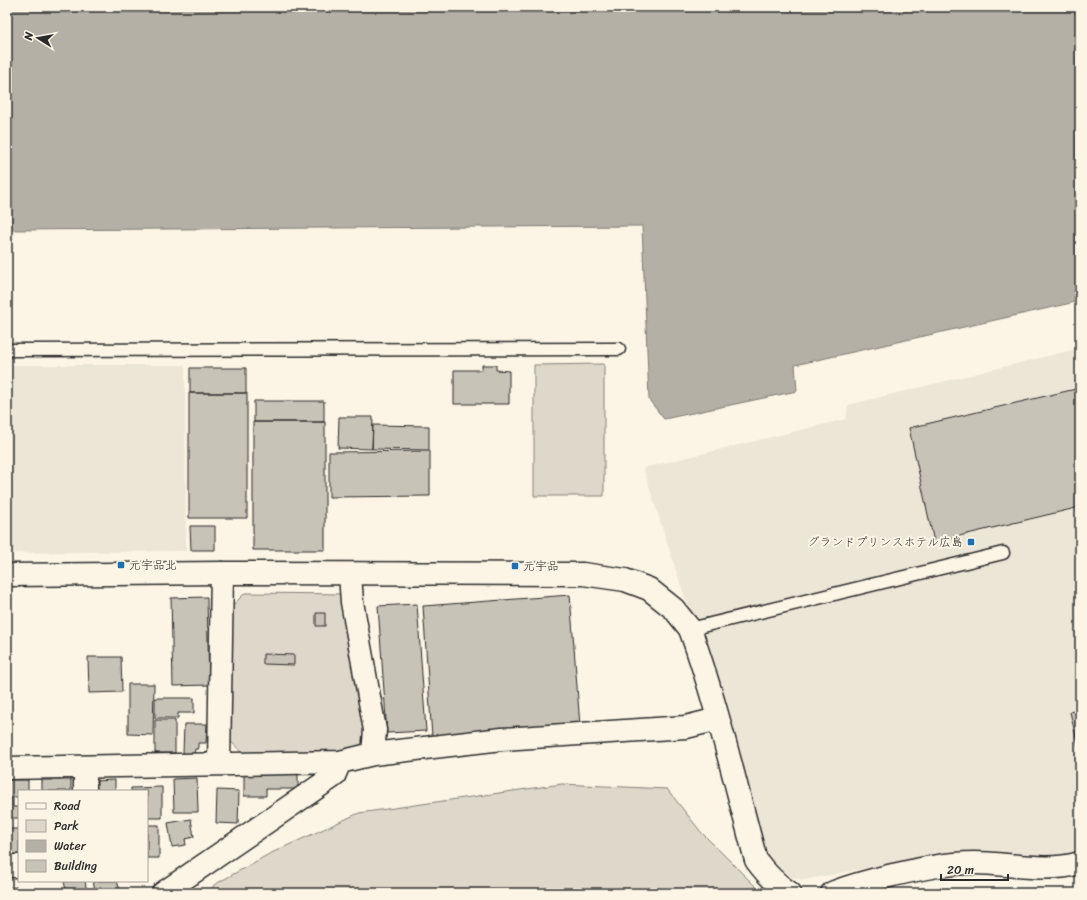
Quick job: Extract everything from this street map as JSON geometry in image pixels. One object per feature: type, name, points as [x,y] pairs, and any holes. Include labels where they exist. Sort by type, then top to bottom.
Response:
[{"type":"street","points":[[219,764],[222,573]]},
{"type":"street","points":[[7,575],[222,573],[575,574],[624,580],[649,590],[674,609],[690,629],[700,657],[718,719],[756,860],[765,873],[775,883],[790,893]]},
{"type":"street","points":[[350,574],[352,602],[375,730],[373,754]]},
{"type":"street","points":[[7,768],[340,762],[373,754],[502,739],[686,727],[718,719]]},
{"type":"street","points":[[163,893],[334,776],[340,762]]},
{"type":"street","points":[[85,767],[85,790]]},
{"type":"street","points":[[832,893],[852,885],[926,868],[946,865],[974,863],[1055,867],[1080,864]]},
{"type":"street","points":[[7,866],[18,866]]},
{"type":"lane","points":[[7,350],[619,349]]},
{"type":"lane","points":[[690,629],[1003,553]]},
{"type":"shaded area","points":[[1080,348],[1080,854],[1054,858],[968,852],[922,857],[804,880],[781,875],[765,856],[709,647],[685,598],[643,468],[846,419],[848,405]]},
{"type":"shaded area","points":[[7,365],[185,365],[186,551],[7,553]]},
{"type":"green space","points":[[604,364],[604,496],[534,496],[534,365]]},
{"type":"green space","points":[[245,593],[347,594],[370,734],[361,753],[244,754],[229,740],[231,607]]},
{"type":"green space","points":[[562,784],[667,789],[701,832],[762,893],[209,893],[214,885],[269,854],[359,813]]},
{"type":"water","points":[[7,7],[1080,7],[1080,301],[795,365],[797,391],[664,419],[649,400],[642,226],[7,230]]},
{"type":"building","points":[[482,365],[496,365],[496,370],[509,371],[509,404],[454,404],[454,370],[482,370]]},
{"type":"building","points":[[190,368],[246,368],[246,393],[190,393]]},
{"type":"building","points":[[1080,388],[1080,507],[934,542],[909,428]]},
{"type":"building","points":[[189,393],[247,393],[247,518],[189,518]]},
{"type":"building","points":[[254,401],[324,401],[324,422],[254,422]]},
{"type":"building","points":[[339,417],[373,417],[372,449],[338,448]]},
{"type":"building","points":[[253,422],[325,422],[325,550],[253,550]]},
{"type":"building","points":[[373,425],[429,426],[429,450],[372,449]]},
{"type":"building","points":[[430,451],[430,496],[329,497],[329,452]]},
{"type":"building","points":[[190,526],[215,526],[215,550],[191,550]]},
{"type":"building","points":[[570,595],[580,726],[432,737],[423,606]]},
{"type":"building","points":[[207,597],[209,685],[173,686],[171,598]]},
{"type":"building","points":[[417,604],[426,731],[387,733],[378,606]]},
{"type":"building","points":[[316,613],[325,613],[325,626],[316,626]]},
{"type":"building","points":[[263,654],[294,655],[294,665],[263,664]]},
{"type":"building","points":[[88,657],[121,657],[122,692],[89,693]]},
{"type":"building","points":[[128,684],[154,684],[153,735],[128,734]]},
{"type":"building","points":[[155,698],[194,698],[194,713],[178,713],[178,718],[155,718]]},
{"type":"building","points":[[1080,709],[1080,754],[1070,712]]},
{"type":"building","points":[[155,720],[175,720],[175,753],[155,753]]},
{"type":"building","points":[[184,724],[207,724],[206,743],[198,743],[198,749],[195,749],[194,754],[183,754]]},
{"type":"building","points":[[244,772],[298,772],[298,789],[266,789],[266,796],[244,796]]},
{"type":"building","points":[[197,778],[198,812],[174,812],[173,779]]},
{"type":"building","points":[[7,780],[28,780],[28,790],[18,790],[18,797],[13,797],[13,807],[18,807],[18,818],[7,818]]},
{"type":"building","points":[[42,780],[71,780],[71,790],[42,790]]},
{"type":"building","points":[[115,780],[115,790],[94,790],[94,781]]},
{"type":"building","points":[[162,787],[162,818],[148,818],[148,790],[131,790],[131,788]]},
{"type":"building","points":[[217,790],[239,791],[238,824],[216,823]]},
{"type":"building","points":[[191,819],[194,837],[185,839],[186,845],[172,847],[168,823]]},
{"type":"building","points":[[148,825],[159,825],[159,858],[148,858]]},
{"type":"building","points":[[7,829],[18,829],[18,861],[7,861]]},
{"type":"building","points":[[64,882],[85,882],[87,893],[67,893]]},
{"type":"building","points":[[93,882],[117,882],[121,893],[96,893]]},
{"type":"building","points":[[17,887],[18,893],[7,893],[7,888]]},
{"type":"place","name":"グランドプリンスホテル広島","points":[[971,542]]},
{"type":"place","name":"元宇品北","points":[[121,565]]},
{"type":"place","name":"元宇品","points":[[515,566]]}]
